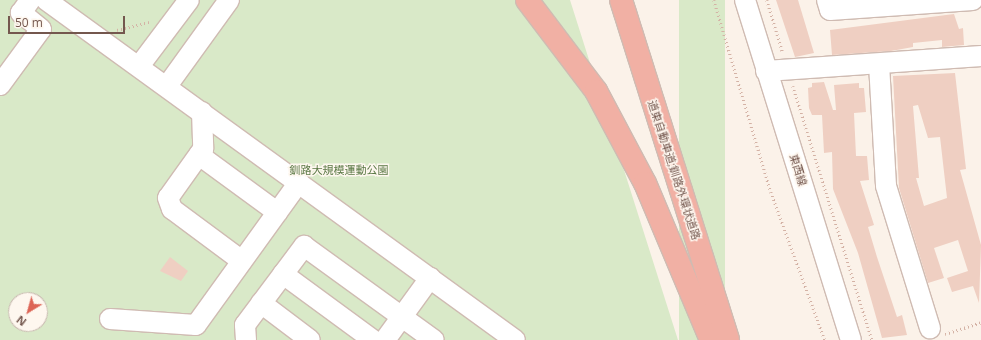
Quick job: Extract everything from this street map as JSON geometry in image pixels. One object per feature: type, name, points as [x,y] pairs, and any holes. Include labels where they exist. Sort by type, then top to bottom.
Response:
[{"type":"highway","points":[[527,0],[596,91],[645,183],[712,340]]},
{"type":"highway","name":"道東自動車道;釧路外環状道路","points":[[607,0],[712,340]]},
{"type":"highway","name":"道東自動車道;釧路外環状道路","points":[[621,0],[728,340]]},
{"type":"street","points":[[0,85],[41,29],[21,13],[30,0]]},
{"type":"street","points":[[46,0],[140,65],[202,112],[515,340]]},
{"type":"street","points":[[140,65],[189,0]]},
{"type":"street","points":[[167,86],[229,0]]},
{"type":"street","name":"東西線","points":[[745,0],[851,340]]},
{"type":"street","points":[[827,0],[830,10],[973,0]]},
{"type":"street","points":[[766,71],[981,56]]},
{"type":"street","points":[[879,64],[886,186],[935,332]]},
{"type":"street","points":[[202,112],[203,149],[168,198],[172,209],[242,261]]},
{"type":"street","points":[[199,156],[277,212]]},
{"type":"street","points":[[110,319],[196,325],[299,182]]},
{"type":"street","points":[[246,340],[245,325],[304,246],[434,340]]},
{"type":"street","points":[[282,274],[373,340]]},
{"type":"street","points":[[385,340],[430,278]]},
{"type":"street","points":[[261,303],[310,340]]},
{"type":"path","points":[[714,0],[771,192],[825,340]]},
{"type":"path","points":[[767,0],[872,340]]},
{"type":"path","points":[[109,26],[115,30],[152,22]]},
{"type":"path","points":[[935,332],[981,322]]},
{"type":"green space","name":"釧路大規模運動公園","points":[[0,0],[570,0],[678,340],[0,340]]},
{"type":"green space","points":[[679,0],[725,0],[725,340],[679,340]]},
{"type":"building","points":[[776,0],[798,0],[814,53],[795,57]]},
{"type":"building","points":[[954,14],[959,29],[963,28],[964,45],[942,47],[942,40],[913,43],[913,47],[891,51],[832,55],[830,30]]},
{"type":"building","points":[[955,73],[966,169],[960,170],[981,245],[979,303],[973,286],[952,292],[947,278],[968,271],[958,240],[934,248],[944,278],[928,283],[899,188],[893,76]],"holes":[[[918,105],[928,138],[940,137],[947,198],[924,206],[916,178],[919,178],[913,106]]]},
{"type":"building","points":[[824,82],[833,110],[836,110],[834,85],[859,83],[859,88],[864,88],[866,112],[854,113],[856,156],[867,156],[869,180],[860,181],[874,225],[868,227],[897,317],[902,315],[907,335],[882,338],[858,253],[833,189],[832,152],[824,153],[822,115],[812,115],[809,108],[808,88],[812,87],[812,83]]},
{"type":"building","points":[[170,257],[188,271],[181,281],[160,271]]}]
